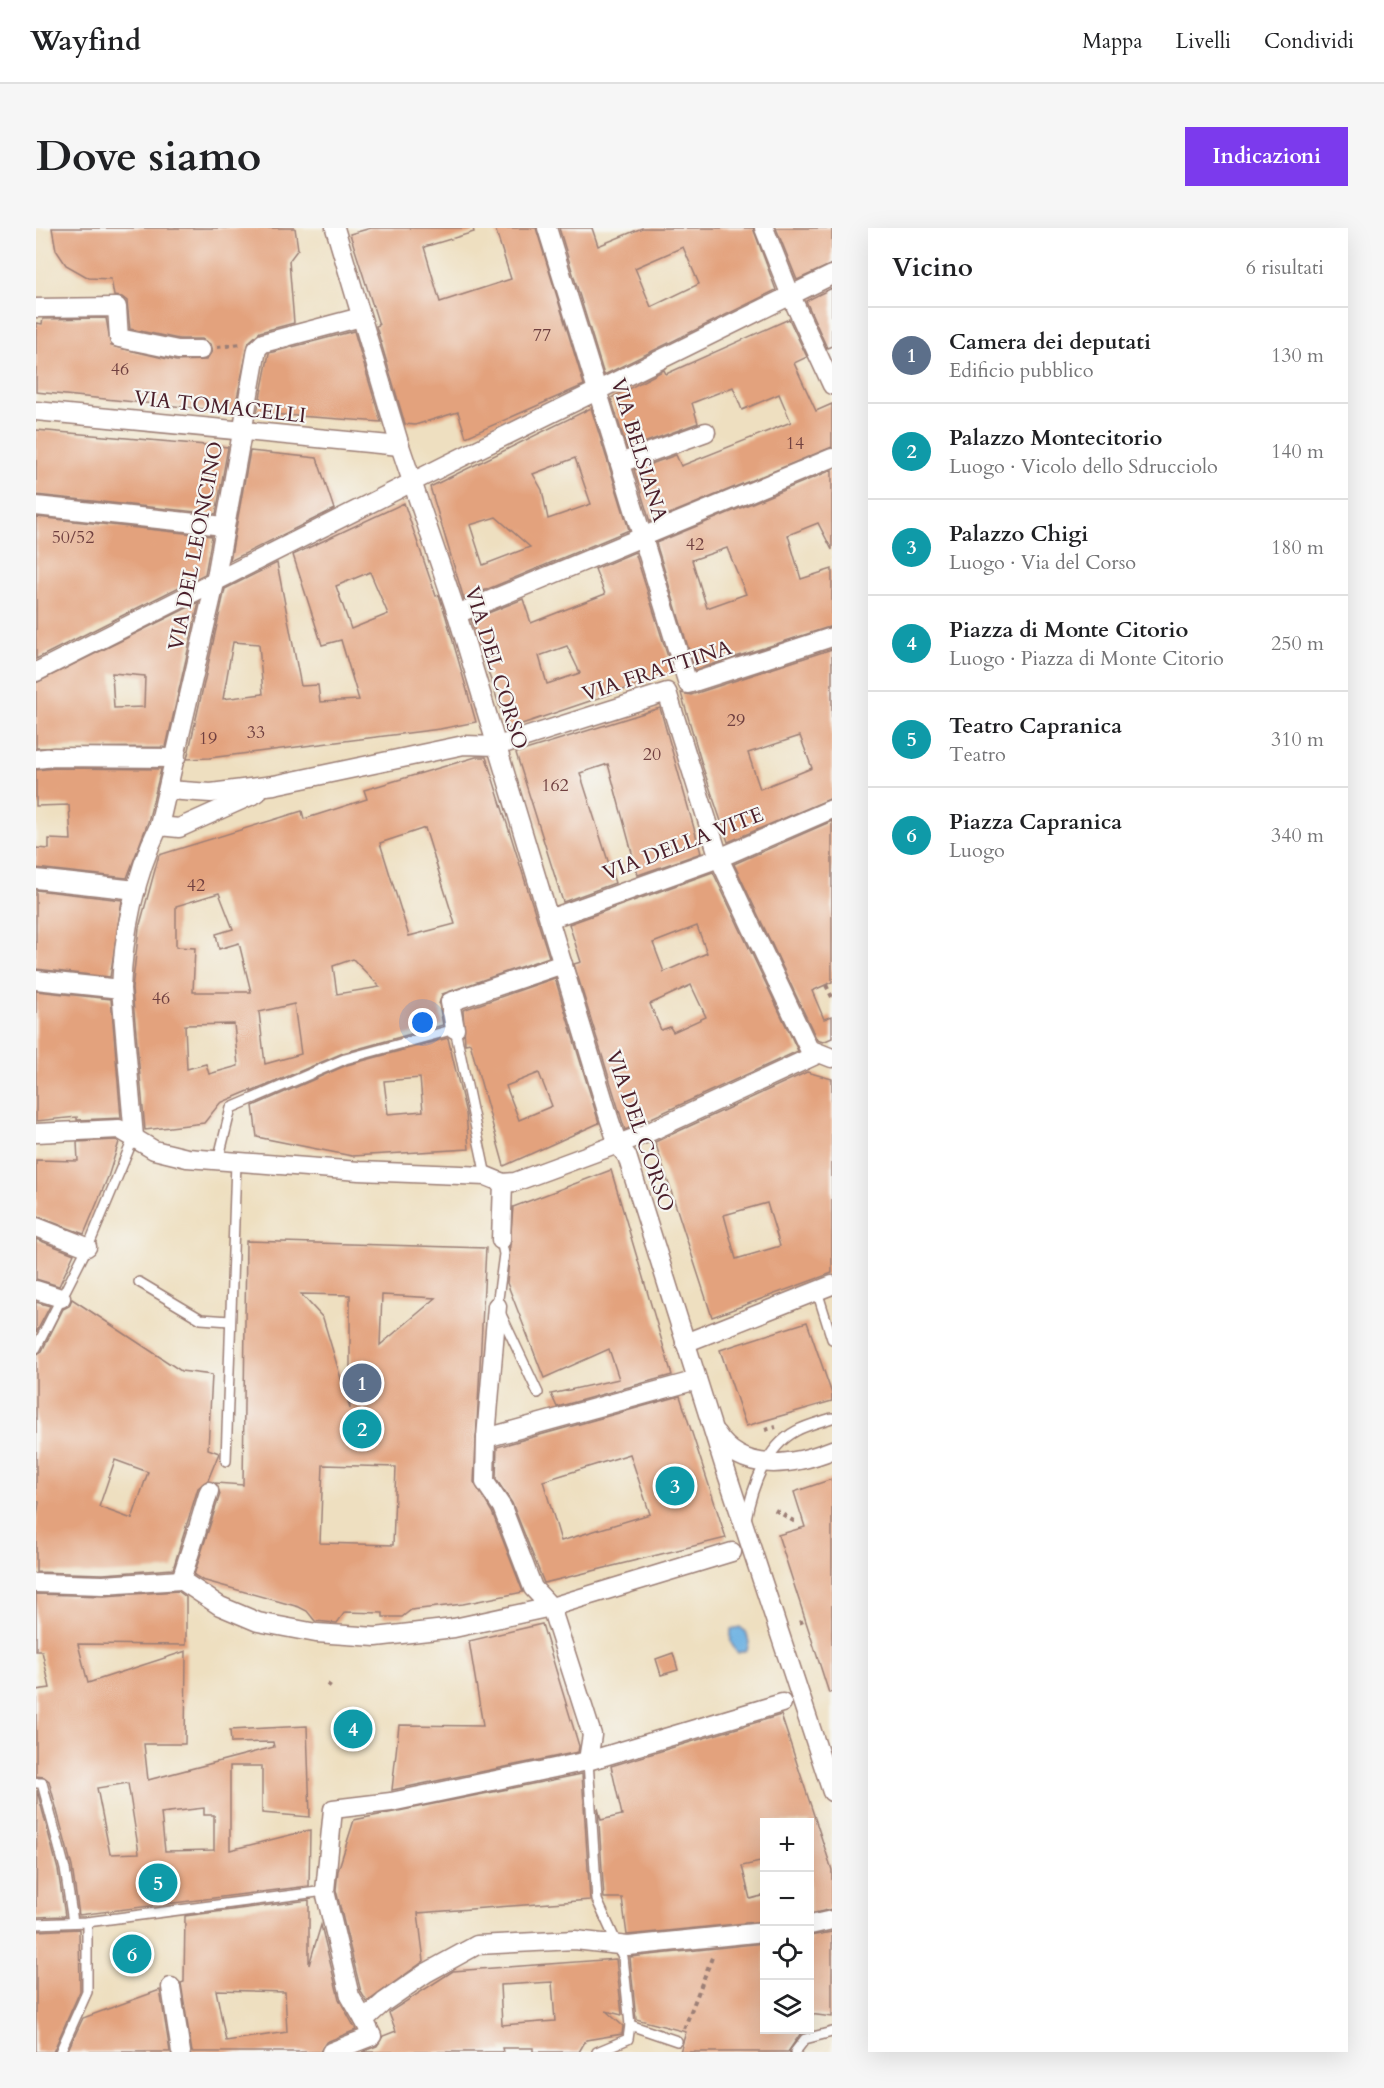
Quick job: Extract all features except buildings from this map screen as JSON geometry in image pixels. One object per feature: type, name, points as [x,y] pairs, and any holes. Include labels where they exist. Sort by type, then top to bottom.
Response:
[{"type":"street","name":"VIA BELSIANA","points":[[547,228],[688,684]]},
{"type":"street","points":[[764,228],[790,296],[832,385]]},
{"type":"street","points":[[340,230],[361,317],[400,446]]},
{"type":"street","points":[[36,672],[832,275]]},
{"type":"street","points":[[36,308],[117,306],[119,338],[178,350],[201,350]]},
{"type":"street","points":[[254,344],[361,317]]},
{"type":"street","name":"VIA DEL LEONCINO","points":[[134,1137],[121,989],[122,966],[136,890],[145,855],[159,826],[215,583],[257,349],[254,344]]},
{"type":"street","name":"VIA TOMACELLI","points":[[36,411],[400,446]]},
{"type":"street","points":[[620,463],[706,432]]},
{"type":"street","name":"VIA DEL CORSO","points":[[400,446],[457,615],[618,1145],[627,1156],[712,1427],[827,1759],[832,1792]]},
{"type":"street","points":[[457,615],[832,458]]},
{"type":"street","points":[[36,506],[224,526]]},
{"type":"street","name":"VIA FRATTINA","points":[[688,684],[832,638]]},
{"type":"street","points":[[667,692],[719,858],[809,1049],[825,1056]]},
{"type":"street","name":"VIA FRATTINA","points":[[274,785],[464,745],[497,746],[667,692]]},
{"type":"street","points":[[36,759],[54,757],[176,758]]},
{"type":"street","points":[[168,790],[211,793],[274,785]]},
{"type":"street","points":[[159,826],[179,828],[274,785]]},
{"type":"street","name":"VIA DELLA VITE","points":[[549,919],[719,858],[832,809]]},
{"type":"street","points":[[36,879],[136,890]]},
{"type":"street","points":[[454,1029],[450,1002],[563,964]]},
{"type":"street","points":[[36,980],[121,989]]},
{"type":"street","points":[[36,1132],[119,1129],[162,1153],[227,1161],[515,1182],[618,1145],[825,1056]]},
{"type":"street","points":[[494,1179],[501,1240]]},
{"type":"street","points":[[36,1227],[89,1244]]},
{"type":"street","points":[[685,1343],[825,1288]]},
{"type":"street","points":[[36,1290],[61,1298]]},
{"type":"street","points":[[497,1306],[486,1438],[485,1482],[502,1508],[533,1588],[551,1607],[592,1735],[588,1757]]},
{"type":"street","points":[[486,1438],[697,1380]]},
{"type":"street","points":[[712,1427],[731,1450],[747,1459],[766,1463],[798,1462],[832,1450]]},
{"type":"street","points":[[184,1583],[209,1491]]},
{"type":"street","points":[[36,1583],[103,1585],[184,1583],[220,1606],[258,1622],[285,1629],[349,1637],[395,1635],[454,1628],[551,1607],[732,1552]]},
{"type":"street","points":[[332,2052],[372,2036],[350,1996],[325,1891],[333,1809],[391,1802],[588,1757],[782,1702]]},
{"type":"street","points":[[814,1924],[832,1920]]},
{"type":"street","points":[[364,2020],[384,2002],[426,1973],[477,1945],[576,1940],[624,1950],[760,1932]]},
{"type":"street","points":[[171,1987],[181,2052]]},
{"type":"lane","name":"VIA FRATTINA","points":[[667,692],[688,684]]},
{"type":"lane","points":[[226,1461],[232,1241],[227,1161],[231,1108],[345,1059],[454,1029],[494,1179]]},
{"type":"lane","points":[[36,1348],[89,1244],[134,1137]]},
{"type":"lane","points":[[501,1240],[504,1254],[497,1306],[538,1393]]},
{"type":"lane","points":[[139,1282],[201,1319],[230,1321]]},
{"type":"lane","points":[[825,1288],[832,1339]]},
{"type":"lane","points":[[745,1524],[754,1486],[766,1463],[790,1435],[832,1418]]},
{"type":"lane","points":[[588,1757],[597,1900],[624,1950],[630,2025],[628,2039],[597,2052]]},
{"type":"lane","points":[[36,1783],[42,1783],[80,1922],[87,1992],[60,2052]]},
{"type":"lane","points":[[36,1924],[80,1922],[325,1891]]},
{"type":"lane","points":[[630,2025],[677,2041]]},
{"type":"lane","points":[[795,2052],[805,2039],[832,2032]]},
{"type":"path","points":[[201,350],[254,344]]},
{"type":"path","points":[[826,985],[832,997]]},
{"type":"path","points":[[765,1430],[780,1425]]},
{"type":"path","points":[[775,1510],[797,1523]]},
{"type":"path","points":[[799,1623],[806,1620]]},
{"type":"path","points":[[683,2031],[720,1936]]},
{"type":"water","points":[[740,1627],[746,1632],[749,1642],[747,1650],[738,1653],[731,1642],[731,1629]]},
{"type":"place","name":"Camera dei deputati","points":[[362,1383]]},
{"type":"place","name":"Palazzo Montecitorio","points":[[362,1429]]},
{"type":"place","name":"Palazzo Chigi","points":[[675,1486]]},
{"type":"place","name":"Piazza di Monte Citorio","points":[[353,1729]]},
{"type":"place","name":"Teatro Capranica","points":[[158,1883]]},
{"type":"place","name":"Piazza Capranica","points":[[132,1954]]}]
